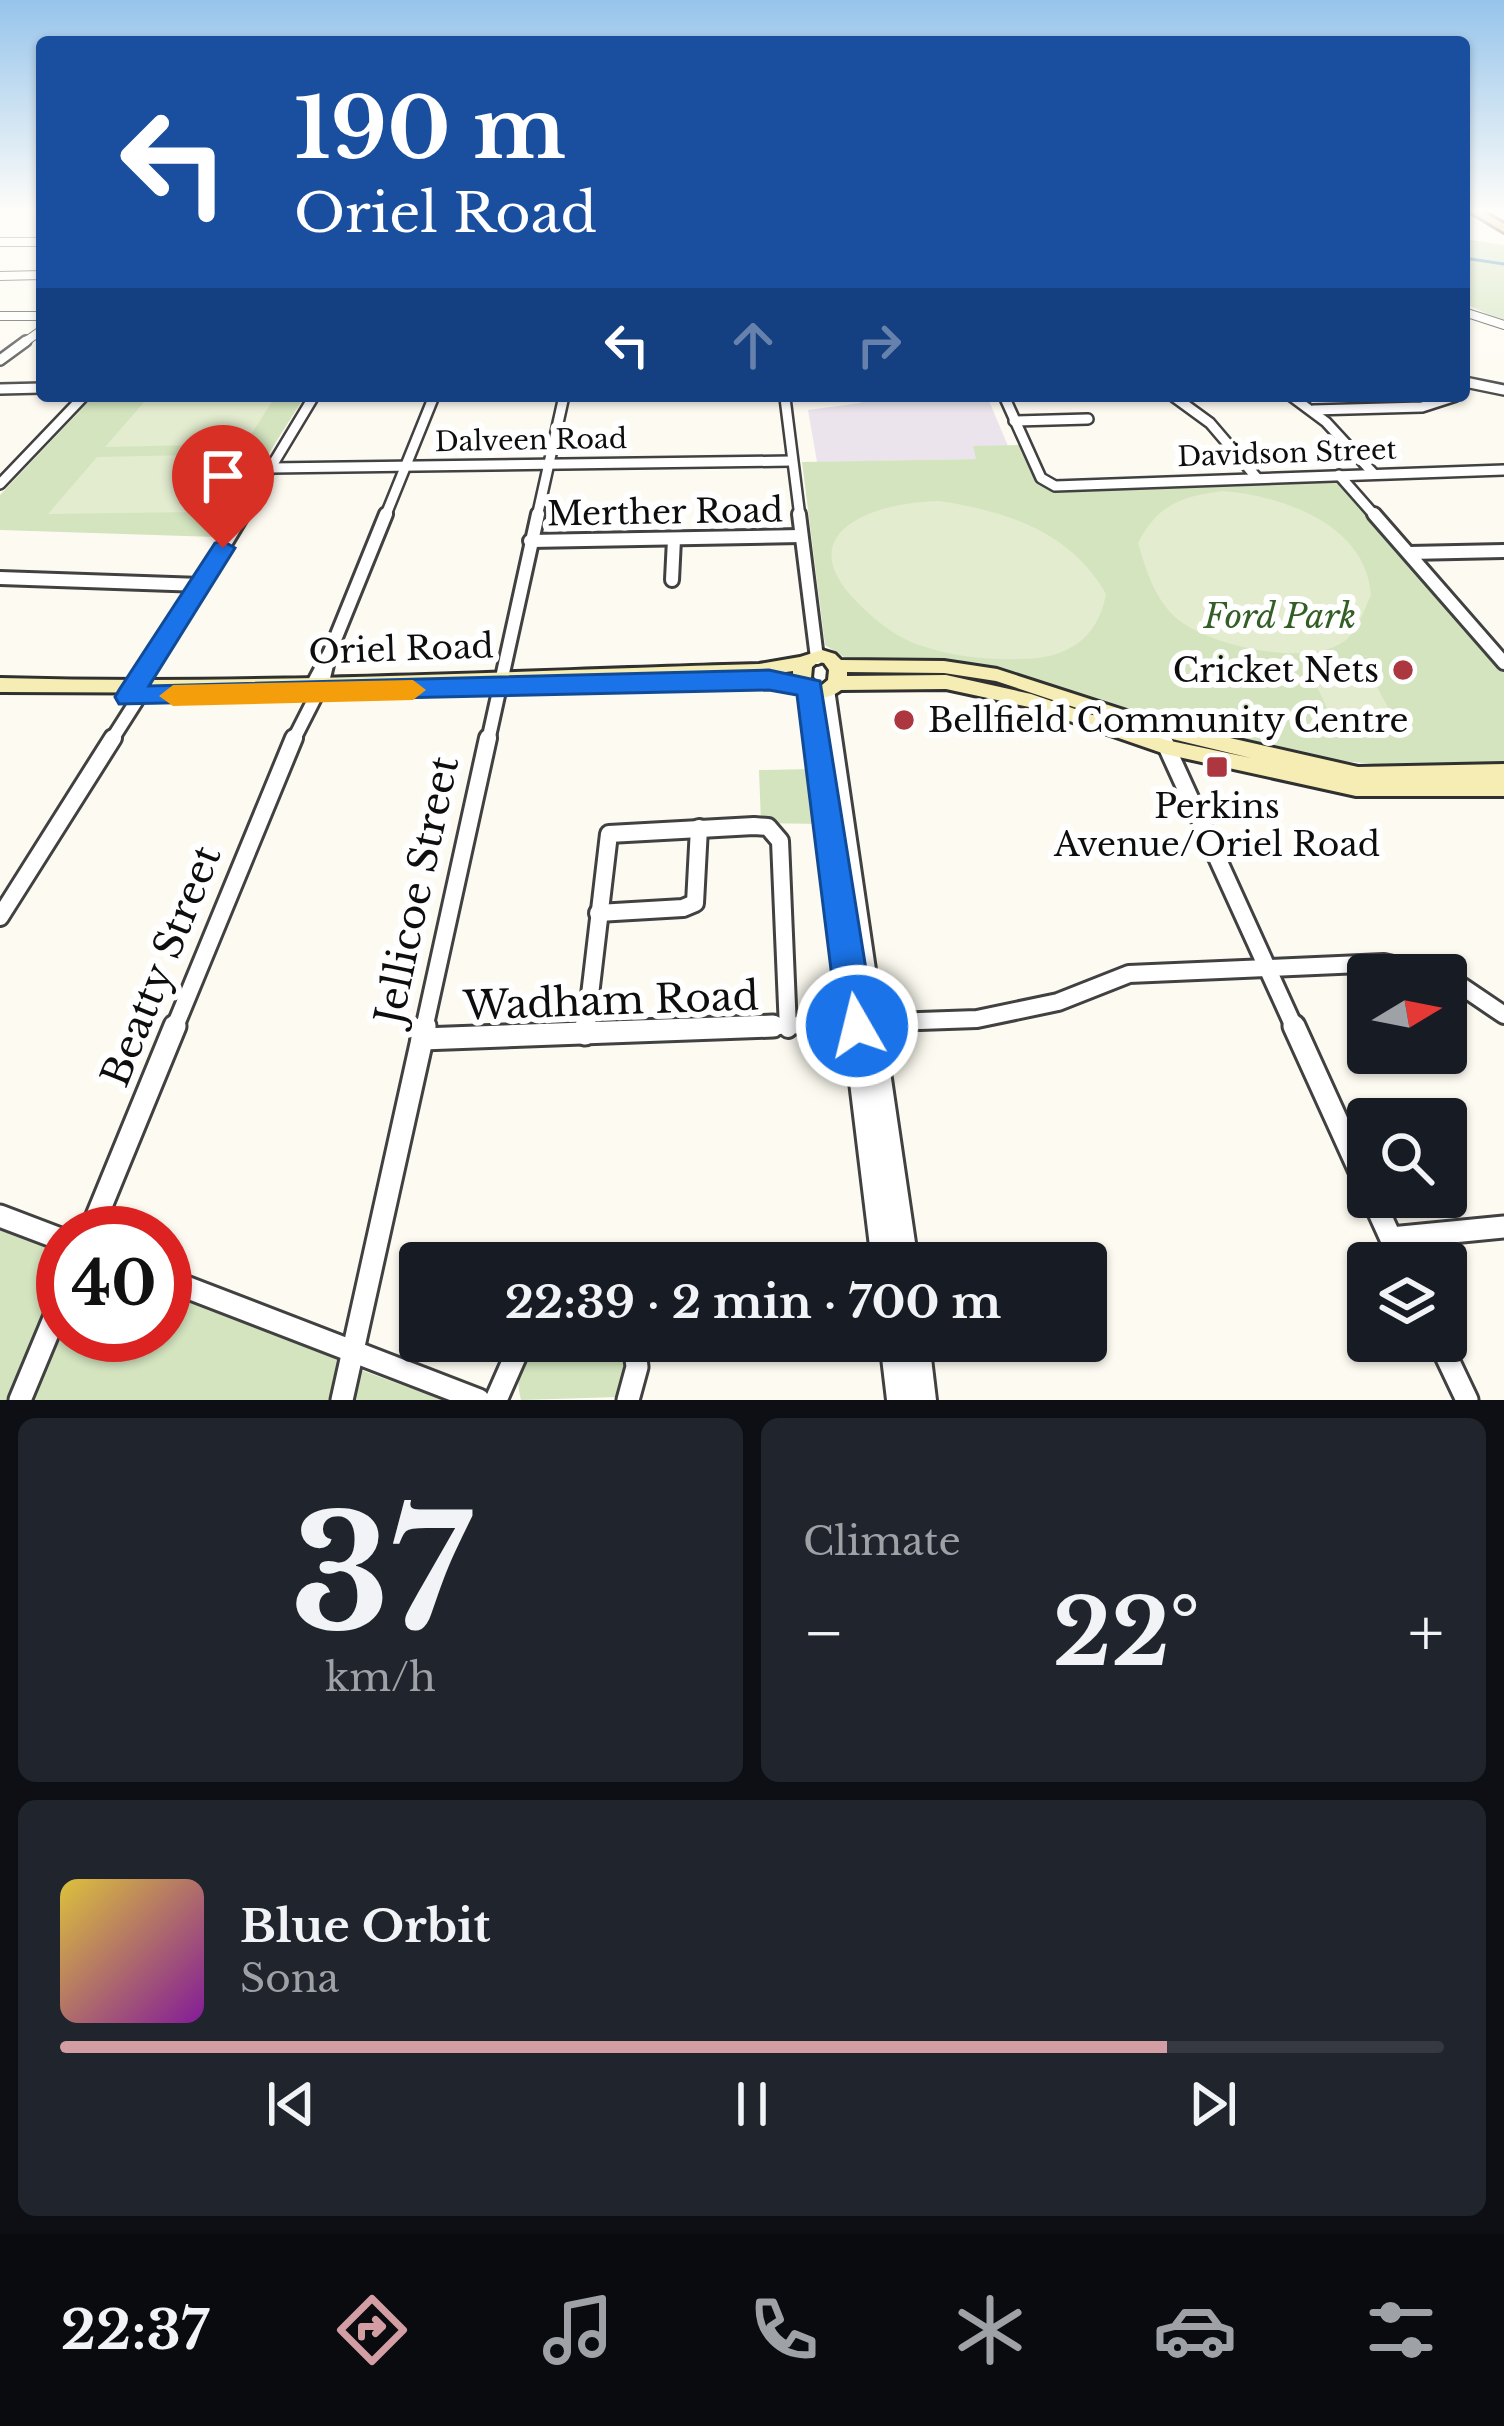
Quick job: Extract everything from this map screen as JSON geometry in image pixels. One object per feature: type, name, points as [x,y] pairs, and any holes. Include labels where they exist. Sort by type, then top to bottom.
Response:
[{"type":"main road","points":[[810,660],[823,682],[798,673],[810,660]]},
{"type":"main road","name":"Oriel Road","points":[[0,695],[498,682],[759,670],[810,660]]},
{"type":"main road","name":"Oriel Road","points":[[498,682],[946,682],[1356,788],[1503,777]]},
{"type":"main road","name":"Oriel Road","points":[[0,685],[136,692]]},
{"type":"street","points":[[0,276],[36,275]]},
{"type":"street","points":[[1470,313],[1504,326]]},
{"type":"street","points":[[0,316],[36,316]]},
{"type":"street","points":[[0,360],[36,334]]},
{"type":"street","points":[[1470,383],[1504,390]]},
{"type":"street","points":[[0,389],[36,388]]},
{"type":"street","points":[[0,484],[78,402]]},
{"type":"street","points":[[0,917],[310,402]]},
{"type":"street","name":"Beatty Street","points":[[101,1206],[432,402]]},
{"type":"street","name":"Jellicoe Street","points":[[342,1400],[562,402]]},
{"type":"street","points":[[785,402],[810,660]]},
{"type":"street","points":[[1006,402],[1014,421],[1088,419]]},
{"type":"street","points":[[1181,402],[1210,424],[1257,478]]},
{"type":"street","points":[[1300,402],[1372,473]]},
{"type":"street","points":[[1312,410],[1436,402]]},
{"type":"street","name":"Davidson Street","points":[[1014,421],[1041,478],[1050,485],[1504,470]]},
{"type":"street","name":"Dalveen Road","points":[[271,468],[791,461]]},
{"type":"street","points":[[1339,475],[1498,650],[1504,663]]},
{"type":"street","name":"Merther Road","points":[[530,542],[801,536]]},
{"type":"street","points":[[672,580],[674,539]]},
{"type":"street","points":[[1409,553],[1504,551]]},
{"type":"street","points":[[0,578],[201,585]]},
{"type":"street","points":[[823,682],[865,1025],[901,1242]]},
{"type":"street","points":[[1164,738],[1347,1143]]},
{"type":"street","points":[[585,1034],[609,834],[699,828],[768,827],[780,841],[788,1029]]},
{"type":"street","points":[[598,913],[683,908],[695,903],[699,828]]},
{"type":"street","name":"Wadham Road","points":[[422,1039],[977,1019],[1058,1002],[1129,974],[1421,964],[1444,973],[1504,1015]]},
{"type":"street","points":[[865,1025],[883,1242]]},
{"type":"street","points":[[0,1216],[36,1230]]},
{"type":"street","points":[[1381,1218],[1392,1242]]},
{"type":"street","points":[[1390,1238],[1504,1227]]},
{"type":"street","points":[[192,1289],[479,1400]]},
{"type":"street","points":[[20,1400],[36,1362]]},
{"type":"street","points":[[496,1400],[513,1362]]},
{"type":"street","points":[[628,1400],[636,1362]]},
{"type":"street","points":[[896,1362],[901,1400]]},
{"type":"street","points":[[917,1362],[922,1400]]},
{"type":"street","points":[[1449,1362],[1467,1400]]},
{"type":"shaded area","points":[[990,402],[1008,446],[974,446],[977,459],[817,462],[808,410],[861,403]]},
{"type":"green space","points":[[1470,274],[1504,274],[1504,322],[1470,306]]},
{"type":"green space","points":[[88,402],[301,402],[216,537],[0,530],[0,495]]},
{"type":"green space","points":[[144,402],[272,402],[245,444],[105,447]]},
{"type":"green space","name":"Ford Park","points":[[1020,445],[1039,482],[1058,491],[1339,482],[1504,667],[1504,767],[1415,768],[1301,757],[1180,729],[1069,694],[898,661],[847,659],[825,645],[802,462],[976,459],[973,446]]},
{"type":"green space","points":[[238,454],[200,512],[48,514],[97,457]]},
{"type":"green space","points":[[1223,491],[1295,507],[1338,532],[1354,550],[1366,570],[1371,595],[1348,638],[1326,650],[1306,653],[1257,650],[1190,627],[1161,601],[1138,543],[1145,530],[1172,505]]},
{"type":"green space","points":[[939,501],[1012,518],[1075,555],[1106,594],[1088,634],[1066,650],[1038,658],[972,657],[913,643],[868,612],[840,581],[832,559],[835,541],[846,527],[865,516]]},
{"type":"green space","points":[[1314,681],[1376,685],[1391,713],[1327,708]]},
{"type":"green space","points":[[813,769],[818,824],[761,823],[759,770]]},
{"type":"green space","points":[[0,1227],[36,1241],[36,1340],[11,1400],[0,1400]]},
{"type":"green space","points":[[192,1300],[343,1358],[333,1400],[33,1400],[48,1362],[192,1362]]},
{"type":"green space","points":[[522,1362],[627,1362],[619,1397],[521,1400]]},
{"type":"green space","points":[[358,1369],[443,1400],[351,1400]]},
{"type":"slow traffic","points":[[173,696],[413,690]]},
{"type":"place","name":"Cricket Nets","points":[[1403,670]]},
{"type":"place","name":"Bellfield Community Centre","points":[[904,720]]},
{"type":"place","name":"Perkins Avenue/Oriel Road","points":[[1217,767]]},
{"type":"route","points":[[223,548],[128,697],[769,680],[810,688],[857,1026]]}]
